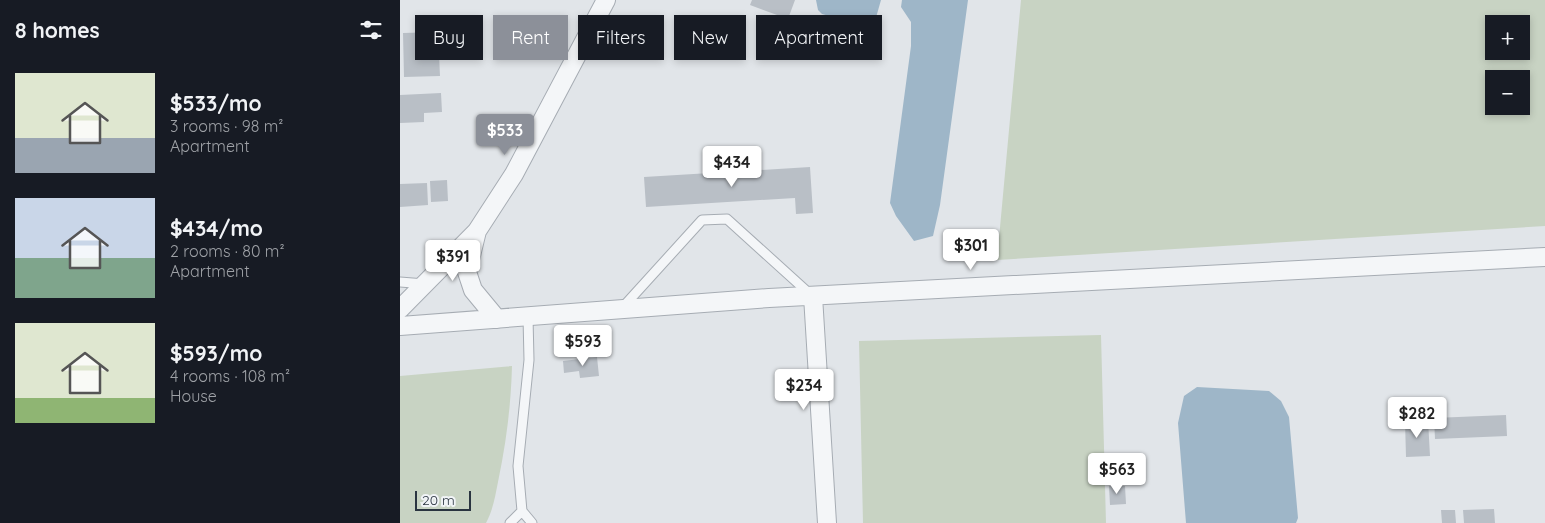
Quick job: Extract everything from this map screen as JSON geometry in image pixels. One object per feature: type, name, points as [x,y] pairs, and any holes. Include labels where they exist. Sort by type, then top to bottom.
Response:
[{"type":"street","points":[[400,309],[477,231],[514,174],[606,0]]},
{"type":"street","points":[[477,231],[467,272],[473,290],[496,319]]},
{"type":"street","points":[[400,326],[812,296],[1545,257]]},
{"type":"street","points":[[812,296],[827,523]]},
{"type":"lane","points":[[621,310],[702,220],[727,218],[812,296]]},
{"type":"lane","points":[[400,282],[425,284]]},
{"type":"lane","points":[[528,316],[529,360],[518,466],[522,511],[532,523]]},
{"type":"lane","points":[[510,523],[522,511]]},
{"type":"green space","points":[[1021,0],[1545,0],[1545,226],[997,260]]},
{"type":"green space","points":[[1101,335],[1106,523],[863,523],[859,341]]},
{"type":"green space","points":[[512,366],[509,410],[503,453],[494,503],[486,523],[400,523],[400,376]]},
{"type":"water","points":[[816,0],[881,0],[877,15],[826,15],[818,10]]},
{"type":"water","points":[[902,0],[968,0],[940,205],[933,236],[914,241],[896,216],[890,203],[911,46],[911,22],[901,7]]},
{"type":"water","points":[[1197,387],[1269,391],[1281,401],[1289,417],[1298,518],[1296,523],[1186,523],[1178,423],[1184,396]]},
{"type":"building","points":[[752,0],[795,0],[789,15],[777,15],[750,5]]},
{"type":"building","points":[[403,33],[415,33],[415,60],[439,60],[440,76],[404,77]]},
{"type":"building","points":[[441,93],[442,112],[424,113],[424,122],[400,123],[400,95]]},
{"type":"building","points":[[810,167],[813,213],[796,214],[795,198],[646,207],[644,177]]},
{"type":"building","points":[[447,180],[448,201],[431,202],[430,181]]},
{"type":"building","points":[[427,183],[428,205],[400,207],[400,184]]},
{"type":"building","points":[[597,357],[599,376],[580,378],[579,371],[564,373],[563,361]]},
{"type":"building","points":[[1506,415],[1507,436],[1435,439],[1434,418]]},
{"type":"building","points":[[1428,420],[1430,456],[1406,457],[1405,421]]},
{"type":"building","points":[[1109,486],[1125,486],[1126,504],[1110,505]]},
{"type":"building","points":[[1494,509],[1495,523],[1464,523],[1463,510]]},
{"type":"building","points":[[1441,510],[1455,510],[1456,523],[1442,523]]}]
